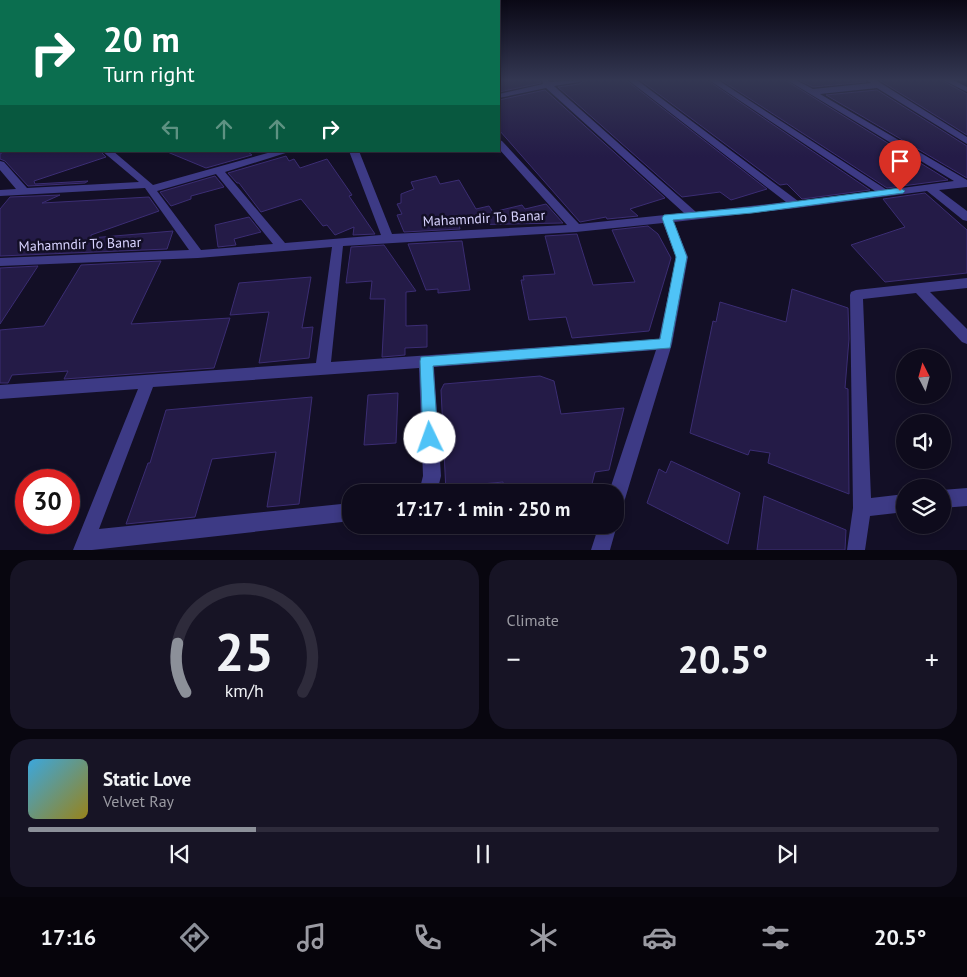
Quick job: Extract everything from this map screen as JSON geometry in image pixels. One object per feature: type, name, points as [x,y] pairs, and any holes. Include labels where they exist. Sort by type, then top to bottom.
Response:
[{"type":"street","points":[[571,106],[694,216]]},
{"type":"street","points":[[666,106],[797,205]]},
{"type":"street","points":[[752,106],[885,193]]},
{"type":"street","points":[[834,106],[966,184]]},
{"type":"street","points":[[911,106],[967,141]]},
{"type":"street","points":[[500,143],[576,228]]},
{"type":"street","points":[[108,152],[150,187],[198,254]]},
{"type":"street","points":[[0,193],[150,187],[283,152]]},
{"type":"street","points":[[354,152],[388,238]]},
{"type":"street","points":[[0,164],[24,192]]},
{"type":"street","points":[[219,170],[282,247]]},
{"type":"street","name":"Mahamndir To Banar","points":[[0,262],[198,254],[388,238],[576,228],[797,205],[966,184]]},
{"type":"street","points":[[930,188],[967,217]]},
{"type":"street","points":[[621,484],[665,344],[682,257],[667,218]]},
{"type":"street","points":[[323,369],[338,242]]},
{"type":"street","points":[[856,550],[862,508],[856,295],[967,283]]},
{"type":"street","points":[[919,288],[967,338]]},
{"type":"street","points":[[0,392],[665,344]]},
{"type":"street","points":[[426,361],[432,476],[430,484]]},
{"type":"street","points":[[148,381],[84,545],[342,513]]},
{"type":"street","points":[[951,498],[967,497]]},
{"type":"street","points":[[862,508],[896,504]]},
{"type":"street","points":[[600,550],[605,534]]},
{"type":"building","points":[[500,106],[562,106],[665,198],[630,209],[638,216],[607,219],[606,217],[580,222],[500,131]]},
{"type":"building","points":[[579,106],[659,106],[767,189],[731,200],[720,192],[682,197]]},
{"type":"building","points":[[674,106],[745,106],[870,190],[802,199],[787,184],[780,185]]},
{"type":"building","points":[[760,106],[827,106],[948,180],[887,188]]},
{"type":"building","points":[[844,106],[902,106],[967,146],[967,178]]},
{"type":"building","points":[[920,106],[967,106],[967,135]]},
{"type":"building","points":[[3,152],[101,152],[106,157],[34,181],[35,184],[88,181],[85,183],[28,186],[5,161],[0,159],[0,154]]},
{"type":"building","points":[[167,152],[248,152],[252,155],[206,168]]},
{"type":"building","points":[[286,156],[289,161],[294,159],[300,168],[327,159],[352,195],[349,196],[375,234],[353,235],[354,227],[335,235],[327,225],[323,226],[301,199],[261,212],[239,183],[228,173]]},
{"type":"building","points":[[215,176],[224,187],[191,196],[191,199],[171,206],[160,192]]},
{"type":"building","points":[[436,176],[440,184],[459,180],[476,209],[489,206],[493,212],[522,205],[525,209],[546,204],[563,223],[459,225],[460,229],[404,232],[397,215],[402,214],[397,204],[401,203],[401,194],[414,189],[411,182]]},
{"type":"building","points":[[925,193],[967,230],[967,273],[885,282],[851,245],[905,227],[883,199]]},
{"type":"building","points":[[60,195],[42,203],[149,197],[159,211],[91,235],[91,238],[173,231],[167,249],[0,256],[0,209],[10,197]]},
{"type":"building","points":[[249,217],[261,232],[234,239],[236,245],[218,247],[215,225]]},
{"type":"building","points":[[648,226],[658,234],[671,258],[649,331],[572,338],[566,317],[529,320],[521,280],[524,280],[523,276],[555,274],[545,236],[577,234],[593,285],[635,282],[612,230]]},
{"type":"building","points":[[462,241],[470,290],[438,293],[438,289],[426,290],[408,244]]},
{"type":"building","points":[[384,245],[416,291],[406,292],[406,326],[427,325],[427,347],[405,348],[405,355],[382,357],[385,299],[370,299],[372,281],[346,283],[351,247]]},
{"type":"building","points":[[161,261],[131,324],[230,318],[214,368],[64,379],[68,371],[12,375],[8,383],[0,383],[0,330],[44,326],[81,265]]},
{"type":"building","points":[[38,266],[0,324],[0,268]]},
{"type":"building","points":[[311,277],[302,328],[313,327],[309,358],[259,363],[269,312],[230,315],[239,283]]},
{"type":"building","points":[[792,289],[848,308],[849,339],[845,388],[848,389],[849,494],[768,463],[770,453],[750,450],[748,455],[690,433],[713,321],[716,322],[720,302],[786,322]]},
{"type":"building","points":[[540,376],[554,381],[561,414],[624,408],[609,470],[595,472],[592,484],[503,484],[503,482],[446,484],[441,390],[444,384]]},
{"type":"building","points":[[398,393],[396,443],[364,445],[368,395]]},
{"type":"building","points":[[312,397],[299,504],[267,507],[276,452],[212,459],[195,517],[126,524],[148,463],[150,463],[166,410]]},
{"type":"building","points":[[671,461],[740,493],[728,544],[647,503],[659,469],[666,473]]},
{"type":"building","points":[[764,496],[846,530],[845,550],[757,550]]},
{"type":"route","points":[[430,438],[426,361],[665,344],[682,257],[667,218],[752,210],[900,191]]}]
